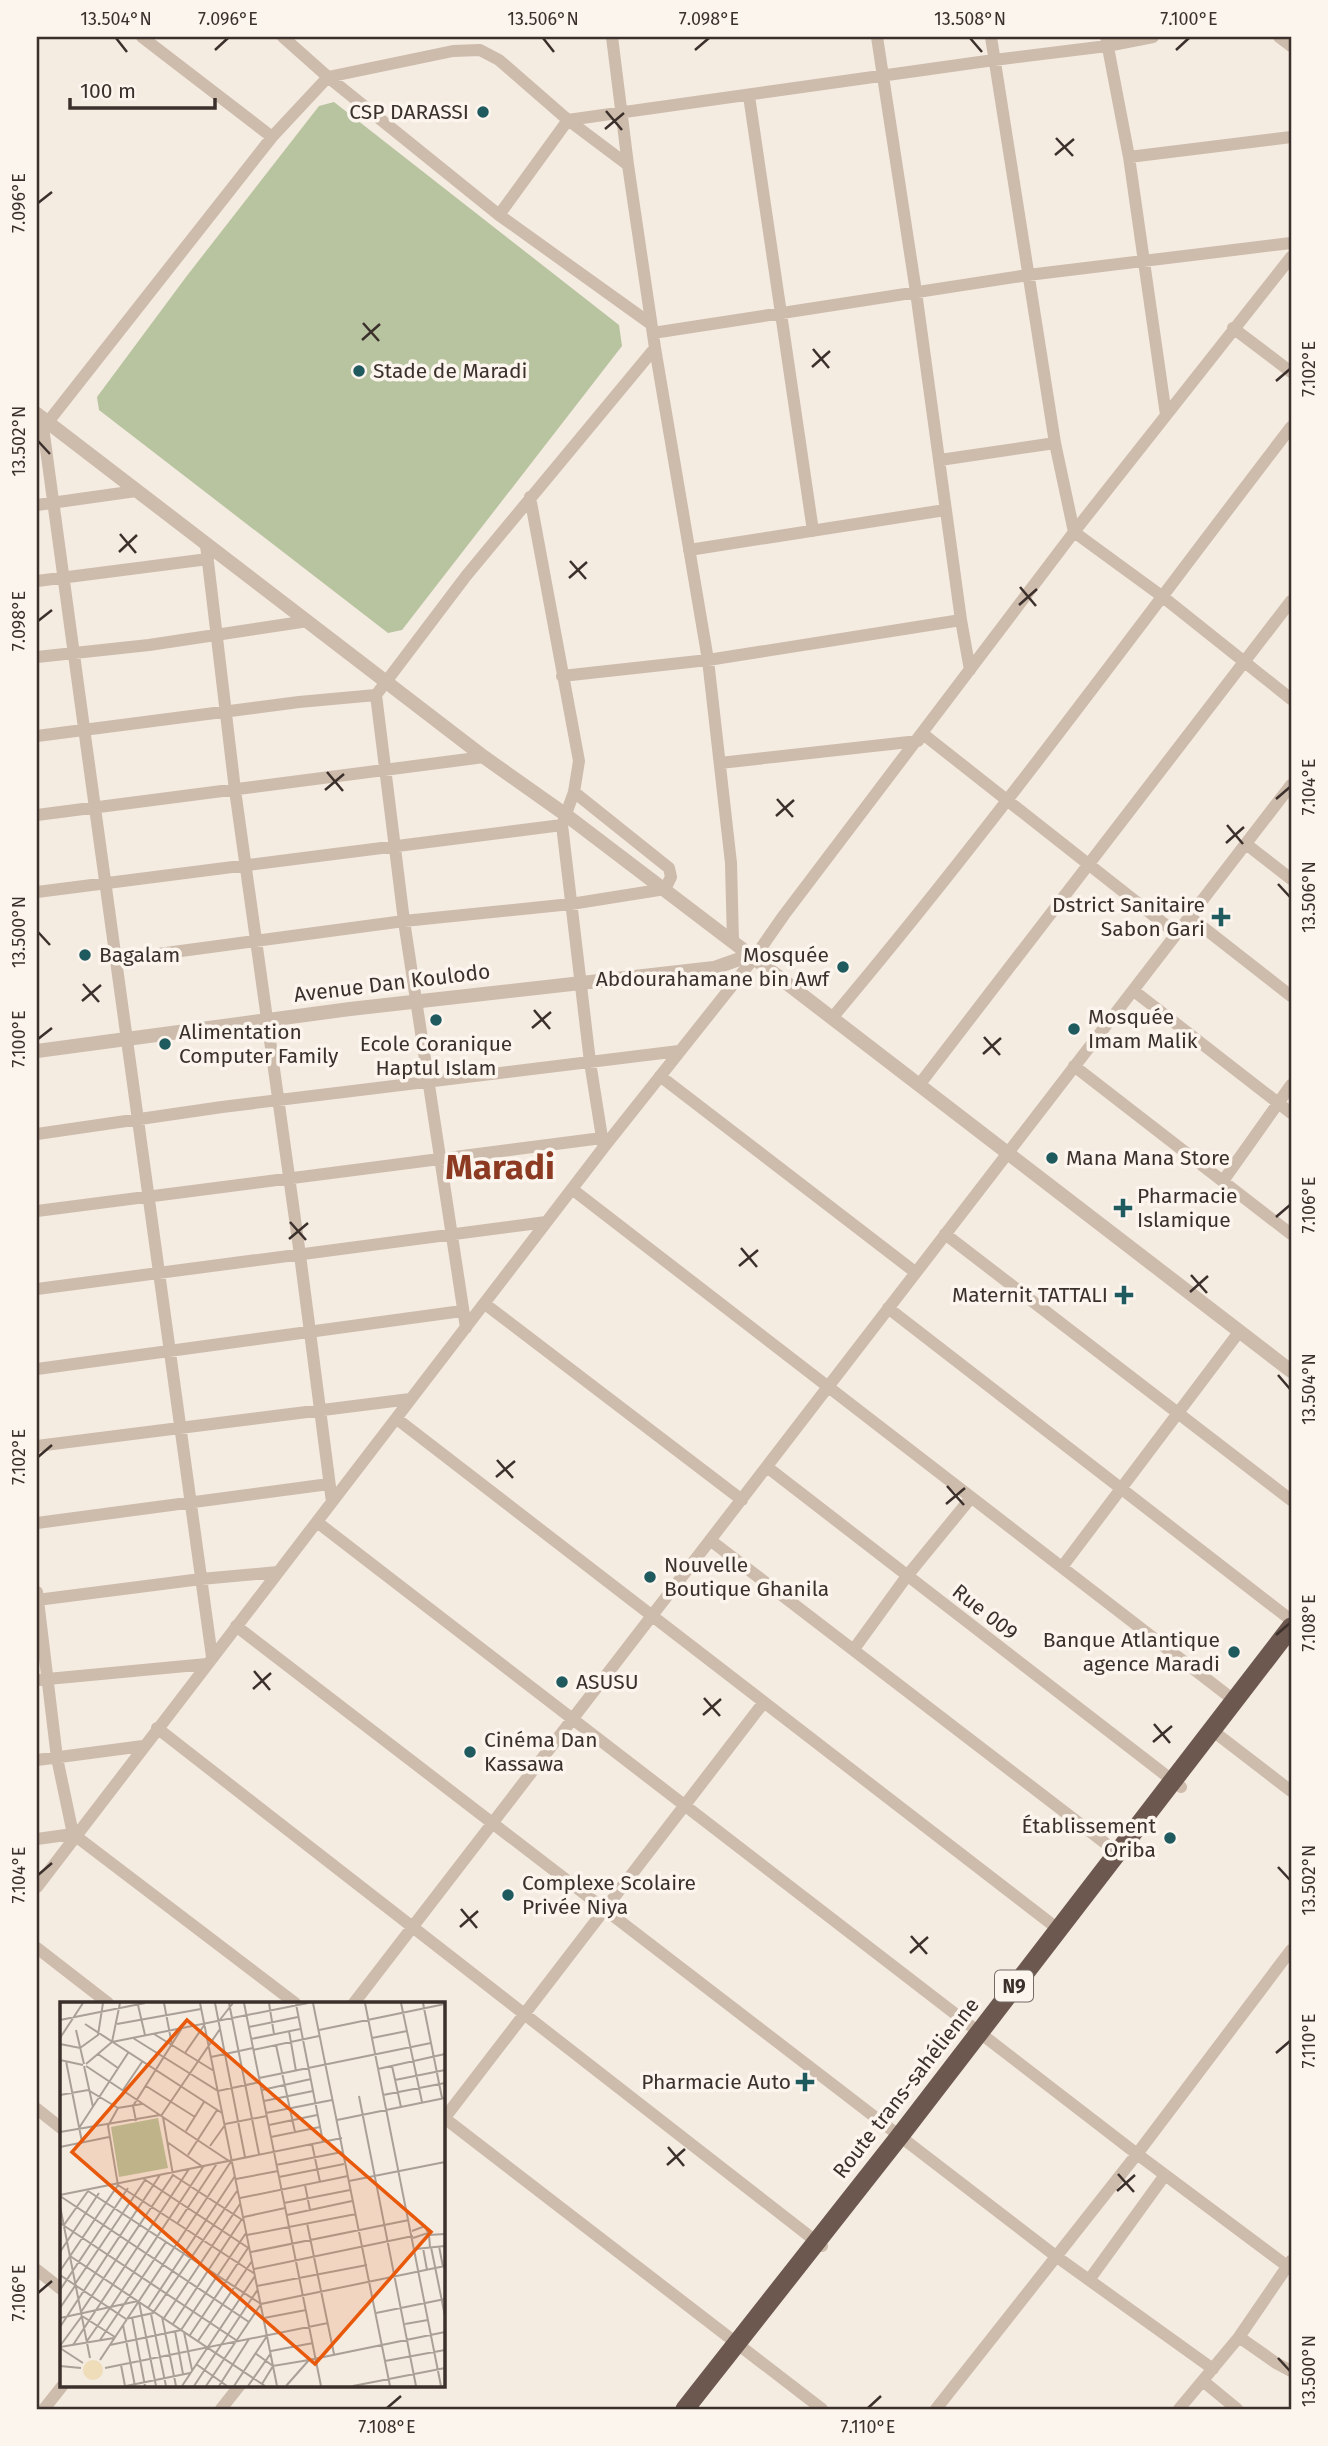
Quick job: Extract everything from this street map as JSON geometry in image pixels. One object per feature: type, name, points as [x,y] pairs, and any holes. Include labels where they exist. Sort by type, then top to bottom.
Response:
[{"type":"highway","name":"Route trans-sahélienne","points":[[1216,1734],[1235,1701],[1291,1627]]},
{"type":"highway","name":"Route trans-sahélienne","points":[[743,2345],[1216,1734],[1291,1644]]},
{"type":"highway","name":"Route trans-sahélienne","points":[[983,2036],[1058,1929],[1177,1784]]},
{"type":"highway","name":"N9","points":[[685,2409],[743,2345]]},
{"type":"highway","name":"N9","points":[[699,2409],[743,2345]]},
{"type":"street","points":[[142,37],[272,137]]},
{"type":"street","points":[[283,37],[328,77],[499,215],[652,329],[1028,275],[1291,243]]},
{"type":"street","points":[[612,37],[652,329],[708,660],[731,863],[733,942]]},
{"type":"street","points":[[877,37],[970,670]]},
{"type":"street","points":[[991,37],[1055,443],[1074,533],[1163,597],[1291,699]]},
{"type":"street","points":[[499,215],[568,120],[994,60],[1109,40],[1153,37]]},
{"type":"street","points":[[1279,37],[1291,46]]},
{"type":"street","points":[[1109,40],[1129,157],[1166,415]]},
{"type":"street","points":[[209,1660],[201,1579],[114,960],[65,577],[41,423],[272,137],[328,77],[479,43],[568,120],[628,165]]},
{"type":"street","points":[[749,96],[813,531]]},
{"type":"street","points":[[1129,157],[1291,138]]},
{"type":"street","points":[[37,1887],[485,1304],[572,1189],[603,1143],[660,1076],[1074,533],[1291,257]]},
{"type":"street","points":[[1233,328],[1291,372]]},
{"type":"street","points":[[466,1328],[404,921],[376,695],[530,497],[655,348]]},
{"type":"street","points":[[41,423],[136,491],[207,552],[308,621],[564,820],[665,890],[1291,1371]]},
{"type":"street","points":[[832,1018],[900,938],[1008,800],[1291,426]]},
{"type":"street","points":[[940,460],[1055,443]]},
{"type":"street","points":[[37,505],[136,491]]},
{"type":"street","points":[[530,497],[579,761],[575,792],[564,820],[580,982],[603,1143]]},
{"type":"street","points":[[689,550],[945,510]]},
{"type":"street","points":[[37,581],[207,552]]},
{"type":"street","points":[[207,552],[234,790],[332,1502]]},
{"type":"street","points":[[919,1085],[1291,601]]},
{"type":"street","points":[[562,677],[708,660],[961,620]]},
{"type":"street","points":[[37,657],[308,621]]},
{"type":"street","points":[[37,736],[376,695]]},
{"type":"street","points":[[720,763],[920,737],[1008,800],[1177,934]]},
{"type":"street","points":[[37,815],[484,757]]},
{"type":"street","points":[[356,2002],[1291,785]]},
{"type":"street","points":[[575,792],[669,867],[671,877],[665,890]]},
{"type":"street","points":[[37,892],[395,847],[564,820]]},
{"type":"street","points":[[1246,844],[1291,879]]},
{"type":"street","points":[[114,960],[404,921],[571,904],[665,890]]},
{"type":"street","points":[[1190,917],[1291,996]]},
{"type":"street","name":"Avenue Dan Koulodo","points":[[37,1051],[267,1020],[714,968],[752,956]]},
{"type":"street","points":[[1133,990],[1291,1113]]},
{"type":"street","points":[[37,1134],[277,1100],[679,1051]]},
{"type":"street","points":[[1074,1066],[1291,1234]]},
{"type":"street","points":[[660,1076],[915,1272]]},
{"type":"street","points":[[1223,1181],[1291,1085]]},
{"type":"street","points":[[37,1211],[440,1158],[603,1143]]},
{"type":"street","points":[[572,1189],[1235,1701]]},
{"type":"street","points":[[37,1289],[546,1222]]},
{"type":"street","points":[[945,1234],[1291,1500]]},
{"type":"street","points":[[485,1304],[741,1500]]},
{"type":"street","points":[[888,1308],[1291,1620]]},
{"type":"street","points":[[37,1369],[462,1311]]},
{"type":"street","points":[[1062,1567],[1239,1332]]},
{"type":"street","points":[[37,1446],[410,1399]]},
{"type":"street","points":[[397,1419],[1058,1929]]},
{"type":"street","name":"Rue 009","points":[[766,1467],[1177,1784]]},
{"type":"street","points":[[37,1523],[329,1484]]},
{"type":"street","points":[[854,1648],[970,1499]]},
{"type":"street","points":[[317,1522],[1137,2154],[1289,2263],[1240,2337],[1179,2409]]},
{"type":"street","points":[[710,1541],[854,1648],[1118,1853]]},
{"type":"street","points":[[278,1572],[37,1597],[42,1680],[75,1835],[294,2002]]},
{"type":"street","points":[[236,1626],[1057,2257],[1213,2369]]},
{"type":"street","points":[[42,1680],[209,1660]]},
{"type":"street","points":[[444,2118],[764,1702]]},
{"type":"street","points":[[157,1728],[820,2244]]},
{"type":"street","points":[[1216,1734],[1291,1791]]},
{"type":"street","points":[[37,1760],[143,1746]]},
{"type":"street","points":[[37,1839],[75,1835]]},
{"type":"street","points":[[37,1948],[107,2002]]},
{"type":"street","points":[[936,2409],[1137,2154],[1291,1950]]},
{"type":"street","points":[[37,2109],[60,2127]]},
{"type":"street","points":[[444,2120],[743,2345],[822,2409]]},
{"type":"street","points":[[1089,2280],[1165,2175]]},
{"type":"street","points":[[37,2270],[60,2288]]},
{"type":"street","points":[[1240,2337],[1291,2371]]},
{"type":"street","points":[[1203,2381],[1237,2409]]},
{"type":"street","points":[[44,2409],[62,2386]]},
{"type":"street","points":[[221,2409],[239,2386]]},
{"type":"green space","name":"Stade de Maradi","points":[[334,102],[619,325],[622,346],[402,630],[388,633],[99,410],[97,397],[319,106]]},
{"type":"place","name":"CSP DARASSI","points":[[483,112]]},
{"type":"place","name":"Stade de Maradi","points":[[359,371]]},
{"type":"place","name":"Dstrict Sanitaire Sabon Gari","points":[[1221,917]]},
{"type":"place","name":"Bagalam","points":[[85,955]]},
{"type":"place","name":"Mosquée Abdourahamane bin Awf","points":[[843,967]]},
{"type":"place","name":"Ecole Coranique Haptul Islam","points":[[436,1020]]},
{"type":"place","name":"Mosquée Imam Malik","points":[[1074,1029]]},
{"type":"place","name":"Alimentation Computer Family","points":[[165,1044]]},
{"type":"place","name":"Mana Mana Store","points":[[1052,1158]]},
{"type":"place","name":"Pharmacie Islamique","points":[[1123,1208]]},
{"type":"place","name":"Maternit TATTALI","points":[[1124,1295]]},
{"type":"place","name":"Nouvelle Boutique Ghanila","points":[[650,1577]]},
{"type":"place","name":"Banque Atlantique agence Maradi","points":[[1234,1652]]},
{"type":"place","name":"ASUSU","points":[[562,1682]]},
{"type":"place","name":"Cinéma Dan Kassawa","points":[[470,1752]]},
{"type":"place","name":"Établissement Oriba","points":[[1170,1838]]},
{"type":"place","name":"Complexe Scolaire Privée Niya","points":[[508,1895]]},
{"type":"place","name":"Pharmacie Auto","points":[[805,2082]]},
{"type":"district","name":"Maradi","points":[[500,1167]]}]
